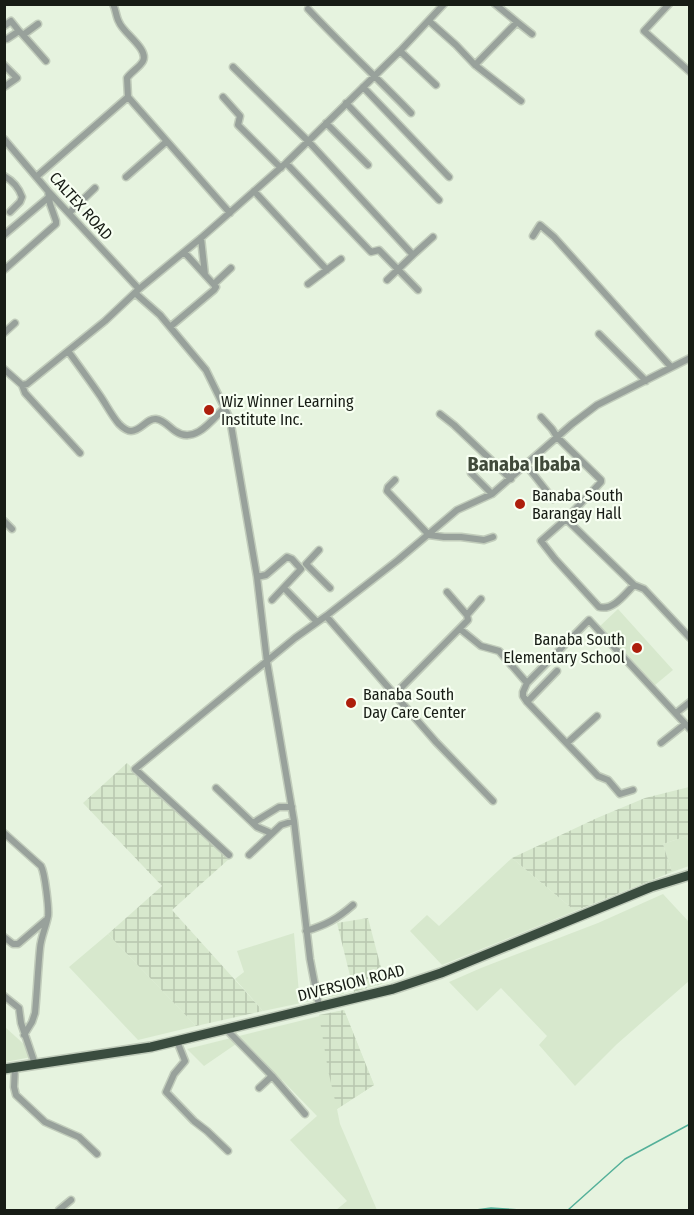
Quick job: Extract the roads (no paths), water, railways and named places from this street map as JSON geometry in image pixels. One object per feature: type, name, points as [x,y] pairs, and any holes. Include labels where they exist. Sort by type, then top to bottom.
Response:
[{"type":"highway","name":"DIVERSION ROAD","points":[[4,1069],[152,1047],[417,982],[651,887],[690,875]]},
{"type":"street","points":[[113,4],[118,22],[144,54],[143,61],[127,78],[128,98],[230,213]]},
{"type":"street","points":[[22,385],[27,384],[105,321],[284,165],[400,51],[444,4]]},
{"type":"street","points":[[495,4],[532,34]]},
{"type":"street","points":[[669,4],[644,31],[690,72]]},
{"type":"street","points":[[308,9],[411,113]]},
{"type":"street","points":[[4,26],[11,21],[46,61]]},
{"type":"street","points":[[429,21],[476,65],[521,101]]},
{"type":"street","points":[[476,65],[517,22]]},
{"type":"street","points":[[5,39],[38,24]]},
{"type":"street","points":[[400,51],[435,85]]},
{"type":"street","points":[[4,65],[17,78],[4,87]]},
{"type":"street","points":[[233,67],[308,141],[412,255]]},
{"type":"street","points":[[363,87],[448,177]]},
{"type":"street","points":[[223,97],[240,116],[238,125],[284,165],[370,252],[379,250],[418,290]]},
{"type":"street","points":[[36,177],[128,98]]},
{"type":"street","points":[[346,103],[439,200]]},
{"type":"street","points":[[326,123],[368,165]]},
{"type":"street","name":"CALTEX ROAD","points":[[4,139],[49,194],[69,213],[160,315],[206,370],[230,419],[257,577],[267,662],[292,807],[306,931],[319,1006]]},
{"type":"street","points":[[126,177],[166,142]]},
{"type":"street","points":[[4,176],[20,189],[22,197],[10,212]]},
{"type":"street","points":[[69,213],[95,188]]},
{"type":"street","points":[[254,191],[327,270]]},
{"type":"street","points":[[4,236],[49,194]]},
{"type":"street","points":[[4,270],[56,224],[49,194]]},
{"type":"street","points":[[533,236],[540,225],[554,237],[671,367]]},
{"type":"street","points":[[387,280],[433,237]]},
{"type":"street","points":[[201,238],[205,275]]},
{"type":"street","points":[[170,327],[216,287],[184,252]]},
{"type":"street","points":[[308,284],[341,259]]},
{"type":"street","points":[[214,284],[231,268]]},
{"type":"street","points":[[4,333],[15,323]]},
{"type":"street","points":[[599,334],[646,381]]},
{"type":"street","points":[[68,351],[114,418],[126,429],[132,431],[151,419],[156,419],[178,433],[190,436],[199,432],[225,407]]},
{"type":"street","points":[[229,855],[135,769],[457,510],[492,494],[597,405],[690,358]]},
{"type":"street","points":[[4,369],[22,385],[25,393],[80,453]]},
{"type":"street","points":[[440,414],[510,479]]},
{"type":"street","points":[[541,417],[557,438],[601,480],[566,519],[541,541],[599,608],[605,609],[634,585]]},
{"type":"street","points":[[526,465],[553,499]]},
{"type":"street","points":[[472,468],[471,473],[492,494]]},
{"type":"street","points":[[395,480],[387,490],[429,534],[484,540],[493,537]]},
{"type":"street","points":[[566,519],[634,585],[644,589],[690,638]]},
{"type":"street","points":[[4,521],[12,529]]},
{"type":"street","points":[[272,600],[319,550]]},
{"type":"street","points":[[257,577],[266,575],[287,558],[304,567],[330,588]]},
{"type":"street","points":[[284,588],[318,622]]},
{"type":"street","points":[[394,695],[468,620],[467,615],[447,592]]},
{"type":"street","points":[[467,615],[481,599]]},
{"type":"street","points":[[326,616],[436,742],[493,801]]},
{"type":"street","points":[[633,790],[620,794],[608,780],[598,776],[527,702],[523,696],[526,683],[589,620],[687,727],[661,743]]},
{"type":"street","points":[[460,628],[481,646],[499,651],[526,683]]},
{"type":"street","points":[[527,702],[557,671]]},
{"type":"street","points":[[676,713],[690,702]]},
{"type":"street","points":[[567,743],[597,716]]},
{"type":"street","points":[[216,788],[260,830],[272,833]]},
{"type":"street","points":[[253,823],[279,807],[292,807]]},
{"type":"street","points":[[249,855],[281,825],[294,821]]},
{"type":"street","points":[[4,833],[41,866],[44,872],[48,916],[40,947],[35,1013],[24,1035]]},
{"type":"street","points":[[306,931],[328,924],[352,905]]},
{"type":"street","points":[[4,937],[13,944],[18,944],[46,920]]},
{"type":"street","points":[[4,996],[19,1008],[24,1035],[35,1064]]},
{"type":"street","points":[[226,1029],[305,1114]]},
{"type":"street","points":[[177,1041],[185,1061],[174,1074],[166,1092],[228,1151]]},
{"type":"street","points":[[15,1067],[16,1095],[45,1122],[79,1137],[97,1154]]},
{"type":"street","points":[[259,1088],[272,1076]]},
{"type":"street","points":[[62,1210],[71,1200]]},
{"type":"waterway","points":[[568,1210],[625,1159],[690,1124]]},
{"type":"waterway","points":[[476,1210],[491,1208],[521,1210]]},
{"type":"place","name":"Wiz Winner Learning Institute Inc.","points":[[209,410]]},
{"type":"place","name":"Banaba South Barangay Hall","points":[[520,504]]},
{"type":"place","name":"Banaba South Elementary School","points":[[637,648]]},
{"type":"place","name":"Banaba South Day Care Center","points":[[351,703]]},
{"type":"district","name":"Banaba Ibaba","points":[[524,464]]}]
